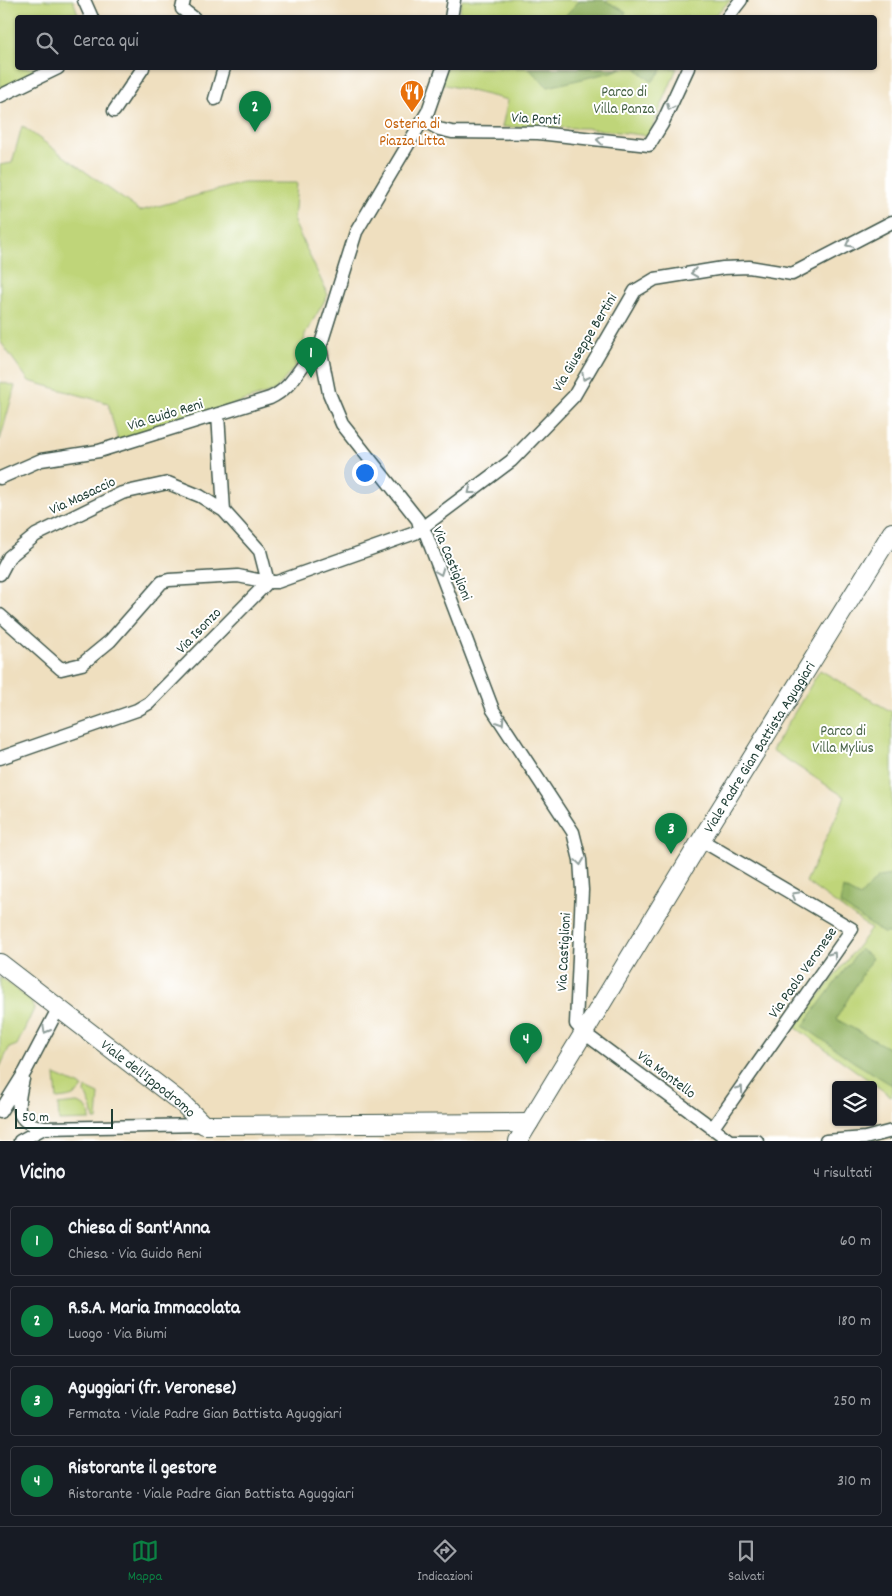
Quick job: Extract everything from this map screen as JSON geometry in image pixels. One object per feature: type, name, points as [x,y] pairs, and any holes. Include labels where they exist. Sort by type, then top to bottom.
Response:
[{"type":"main road","name":"Viale Padre Gian Battista Aguggiari","points":[[518,1141],[701,840],[892,532]]},
{"type":"main road","name":"Viale dell'Ippodromo","points":[[0,963],[183,1104],[204,1125],[529,1123]]},
{"type":"street","points":[[84,0],[91,15]]},
{"type":"street","points":[[452,15],[454,0]]},
{"type":"street","points":[[729,15],[741,0]]},
{"type":"street","points":[[0,96],[54,70]]},
{"type":"street","points":[[114,111],[142,70]]},
{"type":"street","points":[[216,99],[223,70]]},
{"type":"street","name":"Via Castiglioni","points":[[442,70],[436,94],[423,120],[356,232],[320,347],[329,393],[342,424],[418,520],[420,528],[426,534],[493,710],[574,832],[580,860],[582,890],[576,1024],[584,1033]]},
{"type":"street","name":"Via Ponti","points":[[423,120],[439,129],[452,132],[538,133],[649,144],[662,124],[687,70]]},
{"type":"street","name":"Via Giuseppe Bertini","points":[[420,528],[511,461],[574,396],[634,291],[655,279],[723,268],[749,267],[792,274],[892,222]]},
{"type":"street","name":"Via Guido Reni","points":[[0,478],[41,460],[99,451],[284,392],[313,352],[320,347]]},
{"type":"street","points":[[218,414],[224,511]]},
{"type":"street","name":"Via Masaccio","points":[[0,574],[8,557],[36,535],[122,494],[168,483],[200,496],[224,511],[260,551],[268,582]]},
{"type":"street","points":[[0,615],[61,669],[82,664],[110,641],[162,582],[238,576],[277,582],[401,539],[420,528]]},
{"type":"street","name":"Via Isonzo","points":[[0,758],[137,710],[150,703],[268,582]]},
{"type":"street","name":"Via Paolo Veronese","points":[[701,840],[852,928],[712,1128]]},
{"type":"street","points":[[0,1112],[25,1072],[58,1009]]},
{"type":"street","name":"Via Montello","points":[[584,1033],[730,1141]]},
{"type":"street","points":[[25,1072],[18,1102],[19,1112],[23,1120],[31,1126],[44,1128],[204,1125]]},
{"type":"street","points":[[20,1141],[44,1128]]},
{"type":"street","points":[[826,1141],[865,1138],[892,1131]]},
{"type":"street","points":[[730,1141],[757,1141]]},
{"type":"green space","points":[[0,0],[73,0],[78,15],[15,15],[15,70],[40,70],[0,89]]},
{"type":"green space","points":[[462,0],[731,0],[715,15],[459,15]]},
{"type":"green space","points":[[580,0],[604,0],[626,12],[624,15],[566,15]]},
{"type":"green space","name":"Parco di Villa Panza","points":[[445,70],[676,70],[649,136],[586,128],[502,127],[508,100],[442,84]]},
{"type":"green space","points":[[530,70],[617,70],[612,72],[548,87]]},
{"type":"green space","points":[[638,70],[662,70],[652,82]]},
{"type":"green space","points":[[22,126],[140,211],[243,183],[297,183],[294,222],[328,295],[305,334],[302,358],[275,391],[118,441],[108,403],[29,381],[0,341],[0,165],[12,163]]},
{"type":"green space","points":[[0,382],[15,386],[0,440]]},
{"type":"green space","name":"Parco di Villa Mylius","points":[[820,670],[892,712],[892,1097],[877,1086],[877,1081],[870,1081],[795,1027],[871,929],[806,882],[845,797],[772,750]]},
{"type":"green space","points":[[892,875],[892,933],[883,933],[840,904],[843,888],[860,897],[878,877]]},
{"type":"green space","points":[[860,949],[872,958],[836,1019],[892,1050],[892,1085],[854,1062],[803,1026]]},
{"type":"green space","points":[[0,977],[31,1001],[34,1009],[17,1045],[9,1048],[0,1067]]},
{"type":"green space","points":[[55,1075],[83,1087],[75,1095],[57,1099]]},
{"type":"green space","points":[[86,1088],[99,1094],[97,1120],[94,1120],[92,1109],[85,1093]]},
{"type":"green space","points":[[77,1103],[87,1109],[90,1120],[59,1121],[58,1105]]},
{"type":"place","name":"Osteria di Piazza Litta","points":[[412,113]]},
{"type":"place","name":"R.S.A. Maria Immacolata","points":[[255,132]]},
{"type":"place","name":"Chiesa di Sant'Anna","points":[[311,378]]},
{"type":"place","name":"Aguggiari (fr. Veronese)","points":[[671,854]]},
{"type":"place","name":"Ristorante il gestore","points":[[526,1064]]}]
